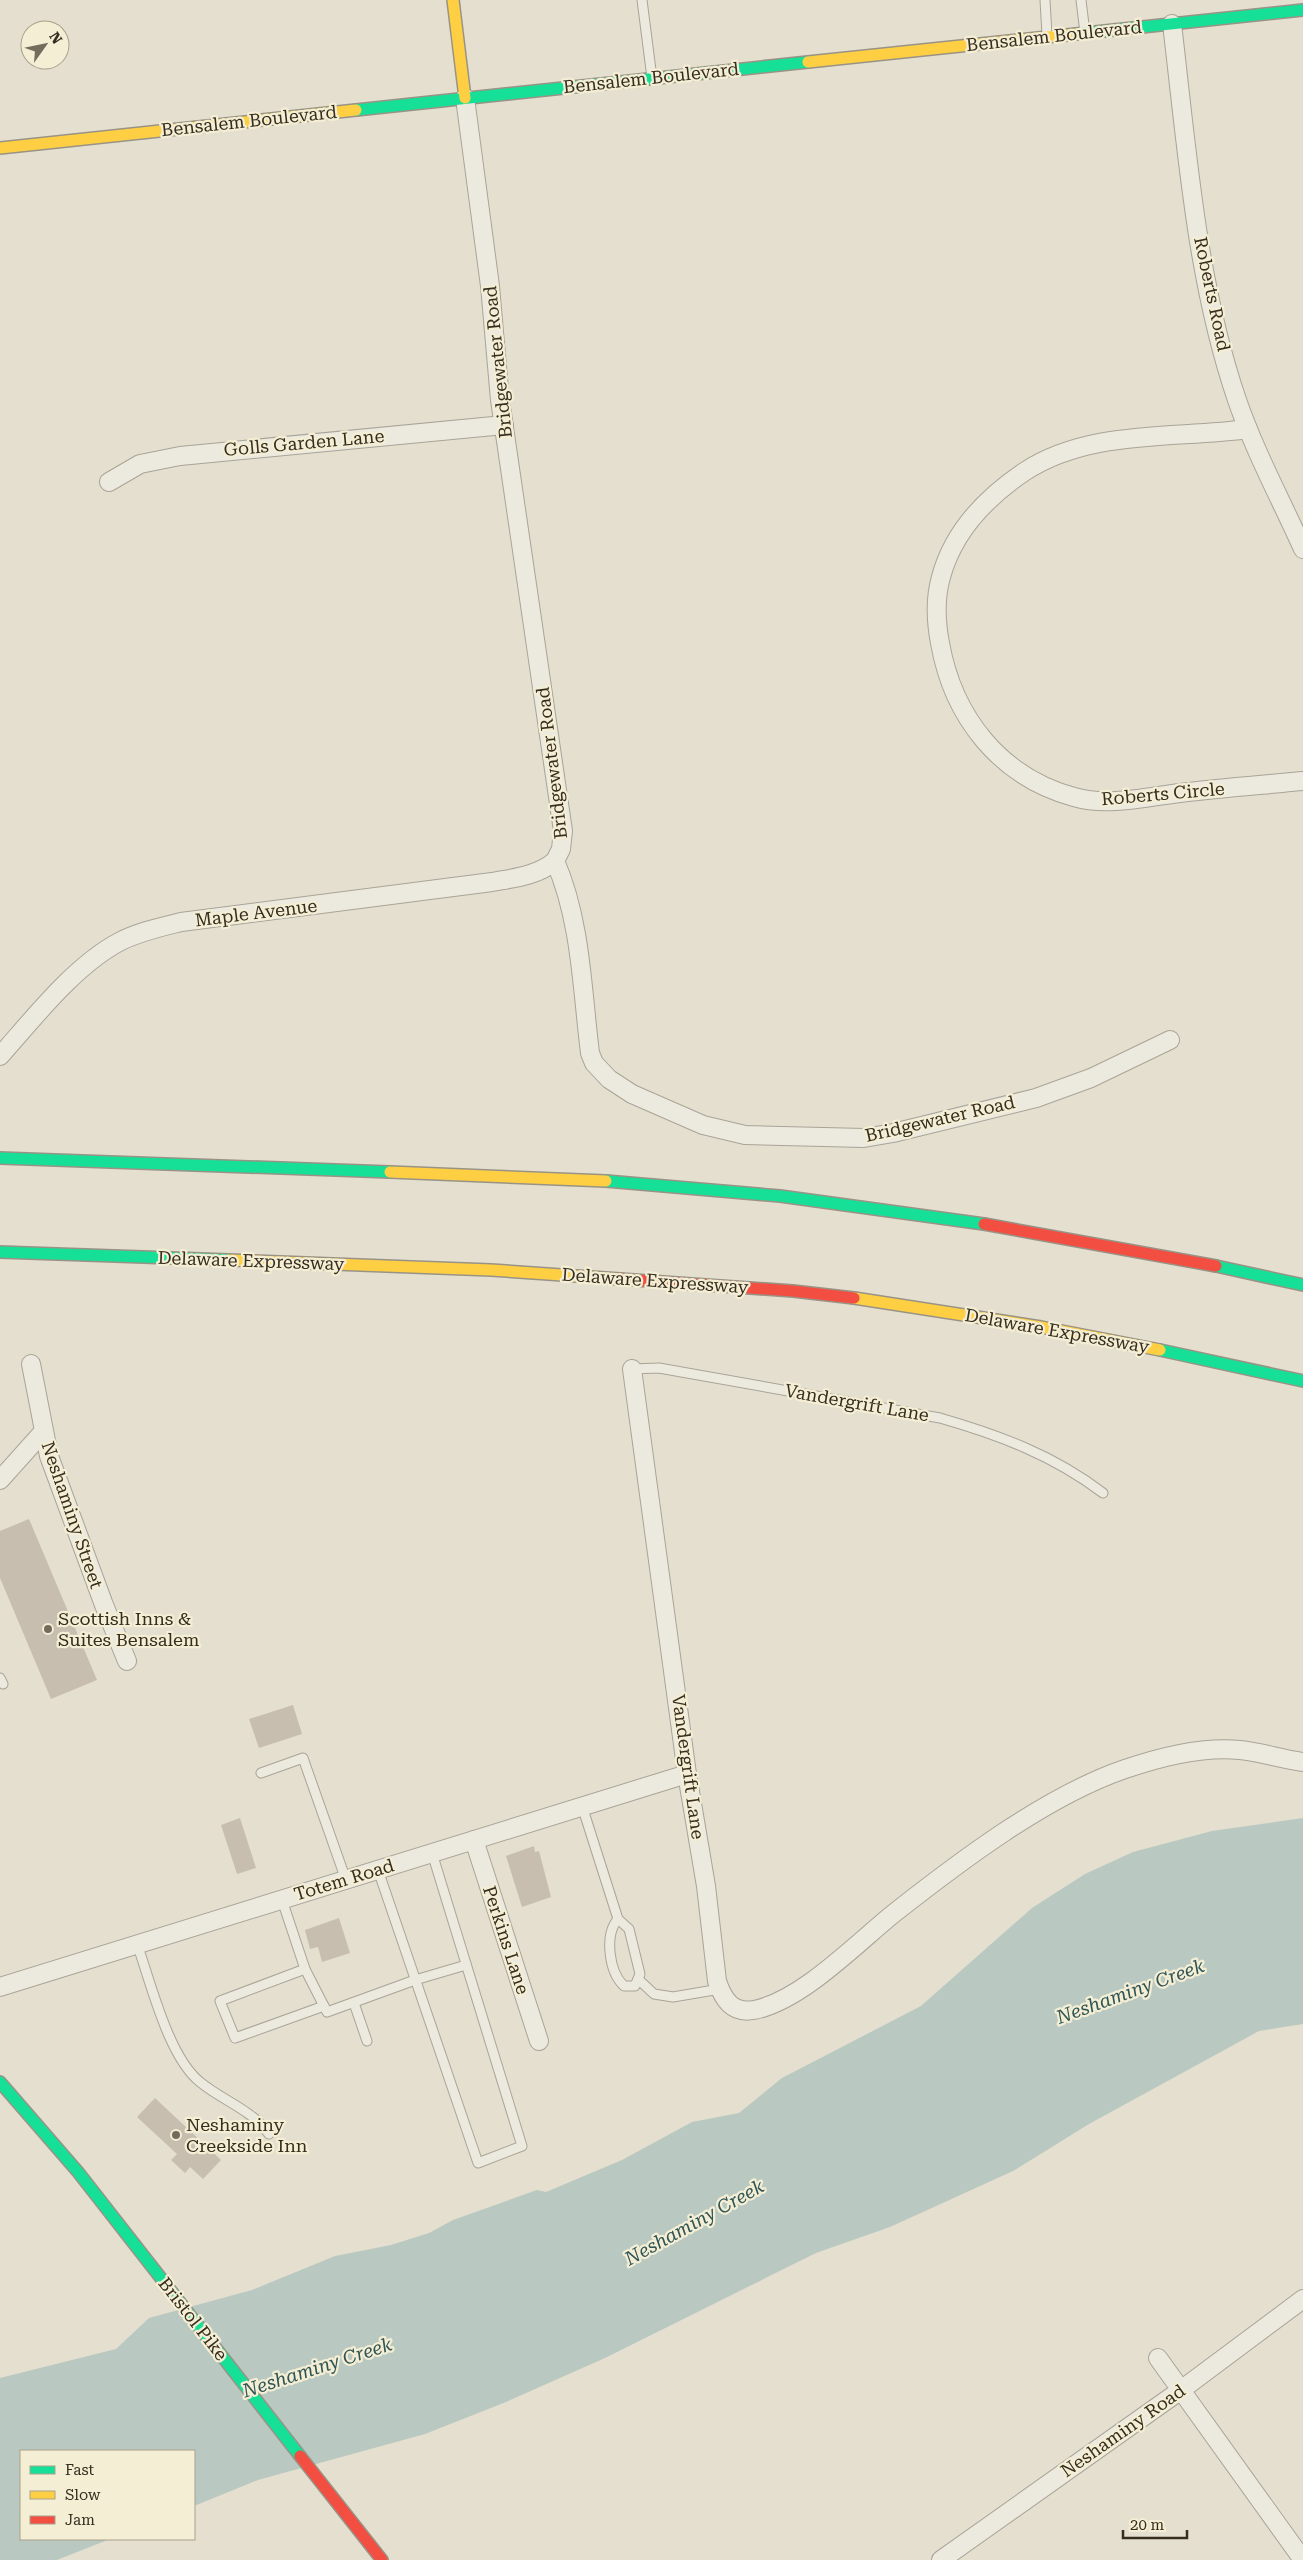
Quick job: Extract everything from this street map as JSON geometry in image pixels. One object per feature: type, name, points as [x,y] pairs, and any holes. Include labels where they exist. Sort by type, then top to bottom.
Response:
[{"type":"main road","name":"Bridgewater Road","points":[[453,0],[465,98]]},
{"type":"main road","name":"Bensalem Boulevard","points":[[0,148],[1303,10]]},
{"type":"main road","points":[[0,1158],[619,1181],[705,1188],[826,1201],[1004,1226],[1214,1266],[1303,1286]]},
{"type":"main road","name":"Delaware Expressway","points":[[0,1252],[491,1270],[793,1291],[853,1298],[1042,1327],[1189,1355],[1303,1380]]},
{"type":"main road","name":"Bristol Pike","points":[[0,2082],[51,2140],[382,2560]]},
{"type":"street","name":"Roberts Road","points":[[1172,24],[1205,279],[1236,399],[1273,488],[1303,549]]},
{"type":"street","name":"Bridgewater Road","points":[[465,98],[490,286],[504,425],[563,831],[561,849],[555,861],[566,886],[574,921],[590,1053],[594,1063],[609,1079],[632,1094],[703,1125],[745,1135],[864,1138],[893,1133],[1036,1098],[1091,1078],[1170,1040]]},
{"type":"street","name":"Golls Garden Lane","points":[[110,482],[140,464],[180,456],[504,425]]},
{"type":"street","name":"Roberts Circle","points":[[1248,429],[1133,438],[1068,450],[1025,471],[995,493],[964,528],[941,577],[937,602],[938,629],[943,659],[952,688],[967,719],[978,735],[1001,758],[1029,778],[1048,788],[1085,799],[1135,800],[1303,781]]},
{"type":"street","name":"Maple Avenue","points":[[0,1056],[65,985],[93,960],[119,942],[153,929],[181,922],[492,882],[529,875],[547,868],[555,861]]},
{"type":"street","name":"Neshaminy Street","points":[[31,1364],[49,1456],[97,1586],[128,1661]]},
{"type":"street","name":"Vandergrift Lane","points":[[632,1369],[720,1989]]},
{"type":"street","points":[[0,1480],[43,1432]]},
{"type":"street","points":[[720,1989],[728,2003],[743,2010],[761,2007],[796,1991],[822,1973],[902,1907],[997,1838],[1056,1801],[1119,1771],[1190,1752],[1217,1749],[1239,1750],[1303,1762]]},
{"type":"street","name":"Totem Road","points":[[0,1987],[688,1774]]},
{"type":"street","name":"Perkins Lane","points":[[474,1840],[538,2041]]},
{"type":"street","name":"Neshaminy Road","points":[[941,2560],[1181,2390],[1303,2299]]},
{"type":"street","points":[[1158,2358],[1303,2560]]},
{"type":"lane","points":[[642,0],[652,78]]},
{"type":"lane","points":[[1045,0],[1048,36]]},
{"type":"lane","points":[[1081,0],[1086,33]]},
{"type":"lane","name":"Vandergrift Lane","points":[[632,1369],[659,1368],[940,1418],[984,1431],[1052,1459],[1077,1473],[1103,1492]]},
{"type":"lane","points":[[262,1773],[303,1758],[346,1880]]},
{"type":"lane","points":[[582,1806],[618,1919],[629,1929],[640,1974],[635,1986],[624,1986],[616,1978],[610,1935],[618,1919]]},
{"type":"lane","points":[[378,1870],[478,2163],[522,2146],[432,1853]]},
{"type":"lane","points":[[282,1900],[305,1968],[327,2012],[416,1980],[466,1965]]},
{"type":"lane","points":[[137,1944],[165,2023],[180,2058],[200,2082],[247,2111],[270,2134]]},
{"type":"lane","points":[[305,1968],[220,2001],[235,2038],[324,2006]]},
{"type":"lane","points":[[638,1979],[654,1994],[673,1997],[720,1989]]},
{"type":"lane","points":[[354,2002],[367,2041]]},
{"type":"water","name":"Neshaminy Creek","points":[[1303,1818],[1303,2024],[1259,2031],[1089,2124],[1013,2171],[890,2227],[816,2253],[605,2358],[506,2402],[425,2434],[258,2480],[195,2506],[195,2450],[20,2450],[20,2540],[107,2540],[57,2560],[0,2560],[0,2378],[116,2349],[149,2318],[252,2290],[335,2256],[391,2245],[429,2233],[453,2220],[537,2190],[546,2192],[622,2160],[692,2122],[739,2113],[782,2078],[921,2006],[1032,1908],[1085,1874],[1133,1852],[1212,1831]]},
{"type":"building","name":"Scottish Inns & Suites Bensalem","points":[[29,1519],[97,1680],[51,1699],[0,1578],[0,1531]]},
{"type":"building","points":[[293,1705],[302,1734],[259,1748],[249,1719]]},
{"type":"building","points":[[240,1818],[256,1868],[237,1874],[221,1825]]},
{"type":"building","points":[[534,1846],[535,1852],[539,1851],[551,1897],[522,1907],[506,1856]]},
{"type":"building","points":[[339,1918],[350,1953],[322,1962],[318,1947],[310,1949],[305,1930]]},
{"type":"building","name":"Neshaminy Creekside Inn","points":[[155,2098],[221,2160],[203,2179],[190,2167],[185,2173],[171,2160],[177,2154],[137,2117]]},
{"type":"traffic: fast","points":[[1076,34],[1303,10]]},
{"type":"traffic: fast","points":[[356,110],[808,62]]},
{"type":"traffic: fast","points":[[0,1158],[390,1172]]},
{"type":"traffic: fast","points":[[606,1181],[780,1196],[984,1224]]},
{"type":"traffic: fast","points":[[0,1252],[229,1260]]},
{"type":"traffic: fast","points":[[1216,1266],[1303,1285]]},
{"type":"traffic: fast","points":[[1160,1350],[1303,1381]]},
{"type":"traffic: fast","points":[[0,2082],[78,2172],[300,2456]]},
{"type":"traffic: slow","points":[[453,0],[465,98]]},
{"type":"traffic: slow","points":[[808,62],[1076,34]]},
{"type":"traffic: slow","points":[[0,148],[356,110]]},
{"type":"traffic: slow","points":[[390,1172],[606,1181]]},
{"type":"traffic: slow","points":[[229,1260],[491,1270],[620,1279]]},
{"type":"traffic: slow","points":[[854,1298],[1041,1327],[1160,1350]]},
{"type":"traffic: jam","points":[[984,1224],[1216,1266]]},
{"type":"traffic: jam","points":[[620,1279],[793,1291],[854,1298]]},
{"type":"traffic: jam","points":[[300,2456],[382,2560]]},
{"type":"place","name":"Scottish Inns & Suites Bensalem","points":[[48,1629]]},
{"type":"place","name":"Neshaminy Creekside Inn","points":[[176,2135]]}]
